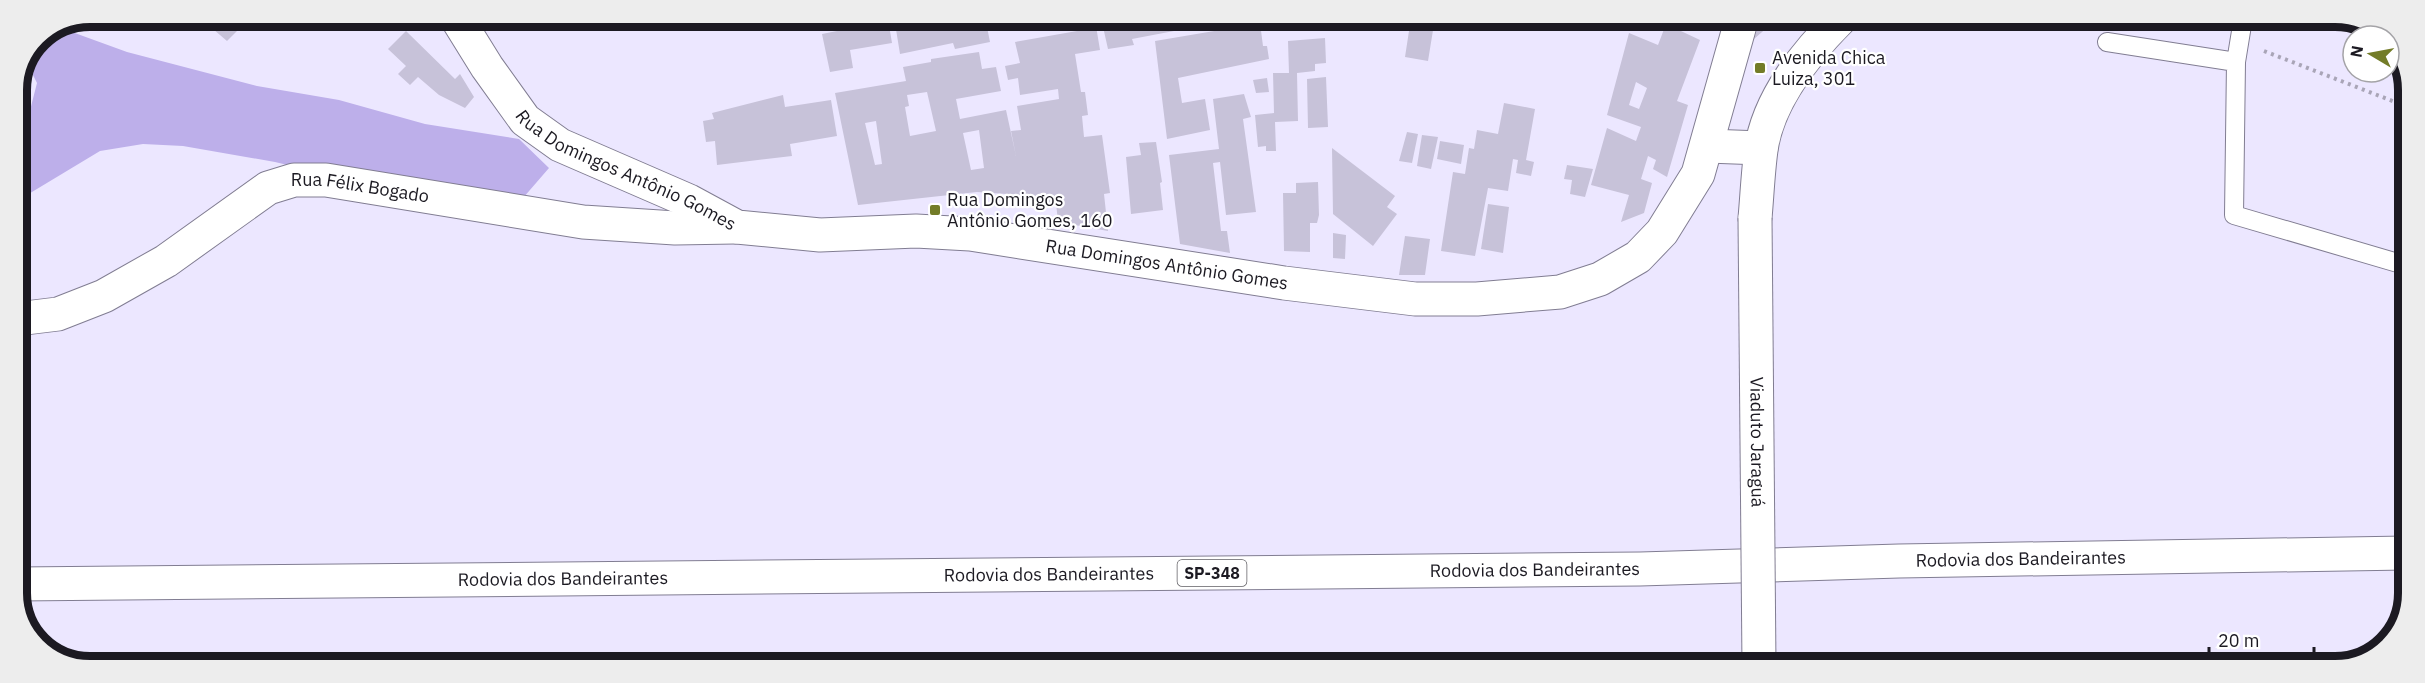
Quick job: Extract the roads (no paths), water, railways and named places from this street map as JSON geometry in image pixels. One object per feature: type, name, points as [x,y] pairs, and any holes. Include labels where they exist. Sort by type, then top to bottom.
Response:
[{"type":"main road","name":"Rua Domingos Antônio Gomes","points":[[462,27],[487,67],[525,120],[560,145],[689,201],[737,227],[820,235],[916,231],[970,234],[1284,284],[1415,299],[1477,299],[1548,293],[1600,279],[1638,257],[1662,232],[1683,202],[1698,174],[1708,146],[1740,27]]},
{"type":"main road","name":"Viaduto Jaraguá","points":[[1759,656],[1755,219],[1761,148],[1772,110],[1818,41],[1832,27]]},
{"type":"main road","points":[[1708,146],[1761,148]]},
{"type":"main road","name":"Rua Félix Bogado","points":[[27,318],[58,314],[104,296],[166,261],[268,188],[294,180],[326,180],[583,222],[675,228],[737,227]]},
{"type":"main road","name":"Rodovia dos Bandeirantes","points":[[27,584],[1640,569],[1899,561],[2398,553]]},
{"type":"lane","points":[[2241,27],[2236,62],[2234,215],[2398,263]]},
{"type":"lane","points":[[2107,42],[2236,62]]},
{"type":"place","name":"Avenida Chica Luiza, 301","points":[[1760,68]]},
{"type":"place","name":"Rua Domingos Antônio Gomes, 160","points":[[935,210]]}]
